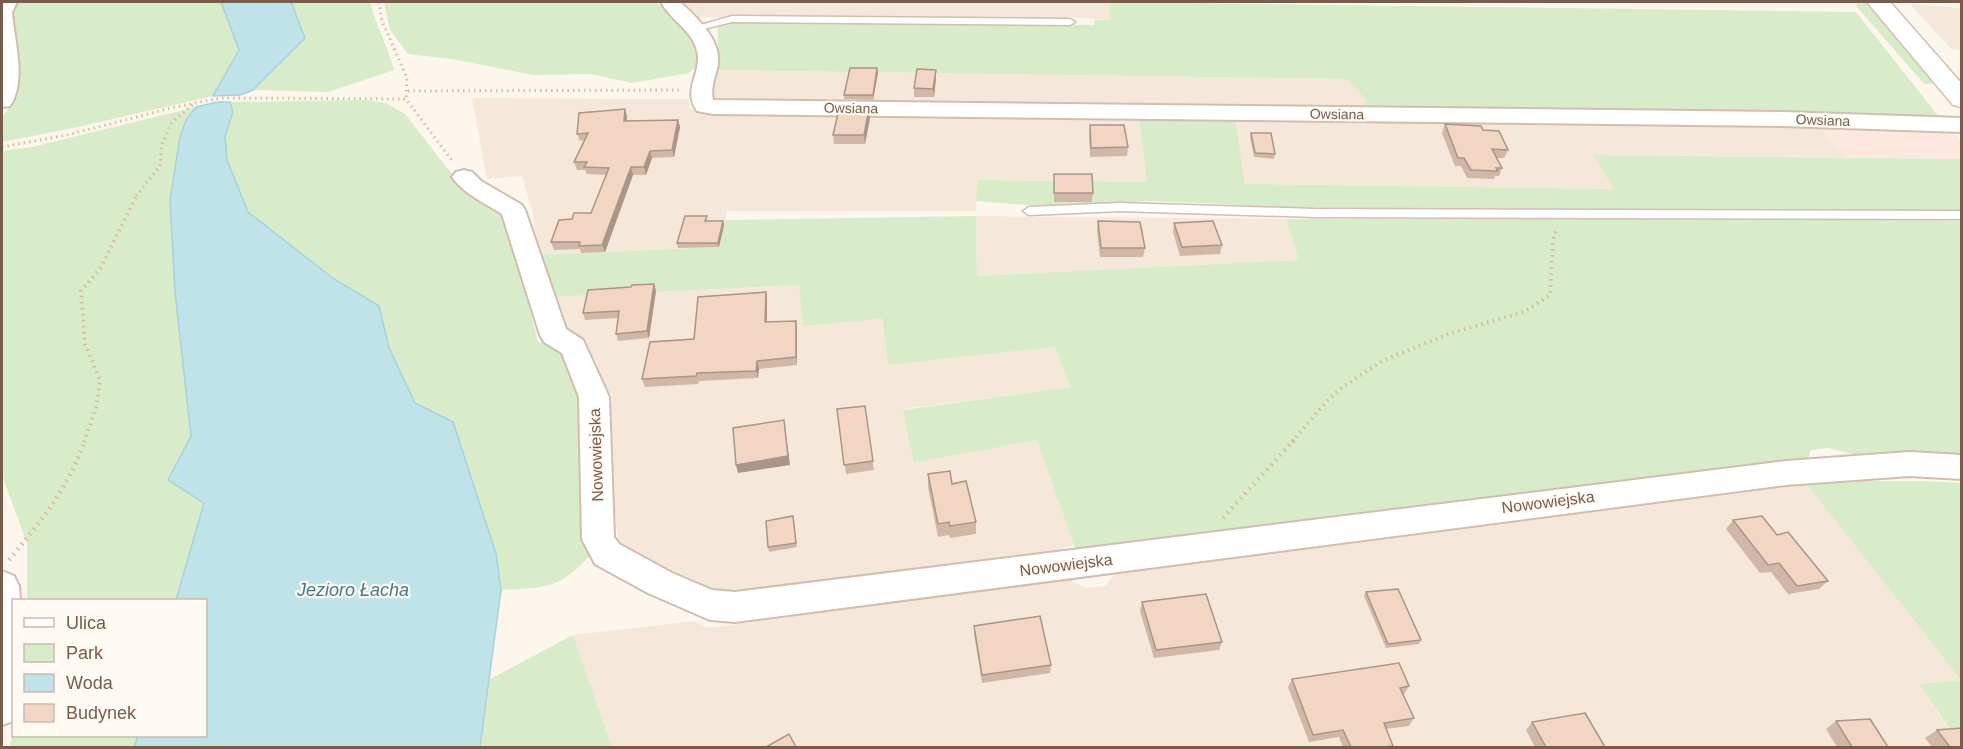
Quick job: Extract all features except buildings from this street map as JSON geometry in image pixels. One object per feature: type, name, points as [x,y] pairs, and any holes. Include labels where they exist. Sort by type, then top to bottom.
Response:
[{"type":"main road","points":[[1878,2],[1962,100]]},
{"type":"street","points":[[2,101],[8,82],[2,12],[7,2]]},
{"type":"street","points":[[670,2],[694,28],[708,54],[707,98]]},
{"type":"street","name":"Owsiana","points":[[707,98],[1783,119],[1962,125]]},
{"type":"street","name":"Nowowiejska","points":[[464,177],[473,186],[513,210],[554,335],[573,347],[594,397],[598,539],[607,554],[660,584],[710,605],[735,607],[1786,473],[1909,464],[1962,467]]},
{"type":"street","points":[[2,708],[6,686],[5,574]]},
{"type":"lane","points":[[694,28],[732,18],[1070,22]]},
{"type":"lane","points":[[1029,210],[1120,207],[1315,213],[1962,215]]},
{"type":"path","points":[[379,2],[382,21],[400,55],[408,91],[406,99]]},
{"type":"path","points":[[408,91],[707,98]]},
{"type":"path","points":[[2,147],[67,135],[221,98],[406,99]]},
{"type":"path","points":[[406,99],[464,177]]},
{"type":"path","points":[[5,574],[52,507],[74,470],[96,408],[100,380],[85,344],[81,291],[100,269],[139,191],[160,166],[162,144],[172,122],[195,103]]},
{"type":"path","points":[[1210,546],[1226,513],[1313,419],[1324,402],[1345,385],[1393,354],[1467,327],[1530,309],[1550,295],[1553,240],[1556,229],[1568,214]]},
{"type":"shaded area","points":[[674,2],[1109,2],[1112,20],[1067,17],[1062,19],[686,17]]},
{"type":"shaded area","points":[[1910,4],[1961,8],[1961,50],[1951,49]]},
{"type":"shaded area","points":[[717,70],[1346,79],[1367,101],[1358,110],[712,101]]},
{"type":"shaded area","points":[[472,98],[689,99],[689,108],[704,114],[1139,118],[1148,182],[978,180],[976,211],[727,211],[719,247],[536,255],[533,214],[522,176],[487,179]]},
{"type":"shaded area","points":[[1235,117],[1819,127],[1846,157],[1594,155],[1615,189],[1245,184]]},
{"type":"shaded area","points":[[1819,127],[1951,129],[1961,141],[1961,159],[1846,157]]},
{"type":"shaded area","points":[[976,216],[1286,219],[1299,260],[977,276]]},
{"type":"shaded area","points":[[800,285],[803,326],[884,319],[888,365],[1055,347],[1070,387],[904,409],[915,463],[1037,440],[1075,544],[1056,551],[1029,554],[1022,566],[701,595],[621,556],[607,466],[612,393],[601,394],[597,362],[565,329],[553,297]]},
{"type":"shaded area","points":[[1804,481],[1961,680],[1919,684],[1961,747],[612,747],[573,635],[694,621],[707,628],[1069,579],[1085,588],[1106,586],[1118,569]]},
{"type":"green space","points":[[15,2],[221,2],[239,50],[213,96],[2,142],[2,118],[11,104],[11,18]]},
{"type":"green space","points":[[291,2],[370,2],[394,70],[328,92],[254,90],[305,38]]},
{"type":"green space","points":[[384,2],[655,2],[688,26],[696,50],[696,66],[689,73],[632,83],[591,74],[533,75],[452,59],[408,54],[390,30]]},
{"type":"green space","points":[[1109,2],[1856,12],[1940,118],[1358,110],[1367,101],[1346,79],[717,70],[718,27],[735,20],[1094,25],[1094,20],[1111,20]]},
{"type":"green space","points":[[1857,2],[1865,2],[1936,84],[1924,84],[1856,6]]},
{"type":"green space","points":[[364,100],[386,103],[405,114],[451,173],[483,201],[507,215],[538,342],[558,349],[571,367],[579,388],[586,442],[581,542],[591,554],[570,574],[551,584],[501,590],[496,554],[453,422],[415,403],[389,348],[379,306],[334,279],[248,212],[227,160],[225,136],[233,112],[230,102]]},
{"type":"green space","points":[[196,107],[186,120],[170,200],[175,292],[191,436],[168,480],[204,503],[176,599],[27,599],[27,543],[2,475],[2,151],[32,147]]},
{"type":"green space","points":[[1139,116],[1235,117],[1245,184],[1614,189],[1593,155],[1962,159],[1961,211],[1300,210],[1151,201],[1042,206],[976,201],[978,180],[1147,182]]},
{"type":"green space","points":[[976,216],[977,276],[1299,260],[1286,219],[1961,221],[1961,463],[1861,456],[1828,448],[1811,450],[1808,459],[1078,556],[1037,440],[914,463],[903,410],[1070,387],[1055,347],[888,365],[883,319],[803,326],[799,285],[553,297],[536,255],[719,247],[725,220]]},
{"type":"green space","points":[[1804,481],[1961,483],[1961,680]]},
{"type":"green space","points":[[573,635],[612,747],[480,748],[490,679]]},
{"type":"green space","points":[[1961,680],[1961,745],[1919,684]]},
{"type":"green space","points":[[12,729],[12,737],[138,737],[134,747],[10,748]]},
{"type":"water","points":[[221,2],[291,2],[305,38],[253,90],[240,95],[213,96],[239,50]]},
{"type":"water","name":"Jezioro Łacha","points":[[230,102],[233,112],[225,136],[227,160],[248,212],[334,279],[379,306],[389,348],[415,403],[453,422],[496,554],[501,590],[480,747],[134,747],[138,737],[207,737],[207,599],[176,599],[204,503],[168,480],[191,436],[175,292],[170,200],[180,137],[186,120],[196,107]]}]
